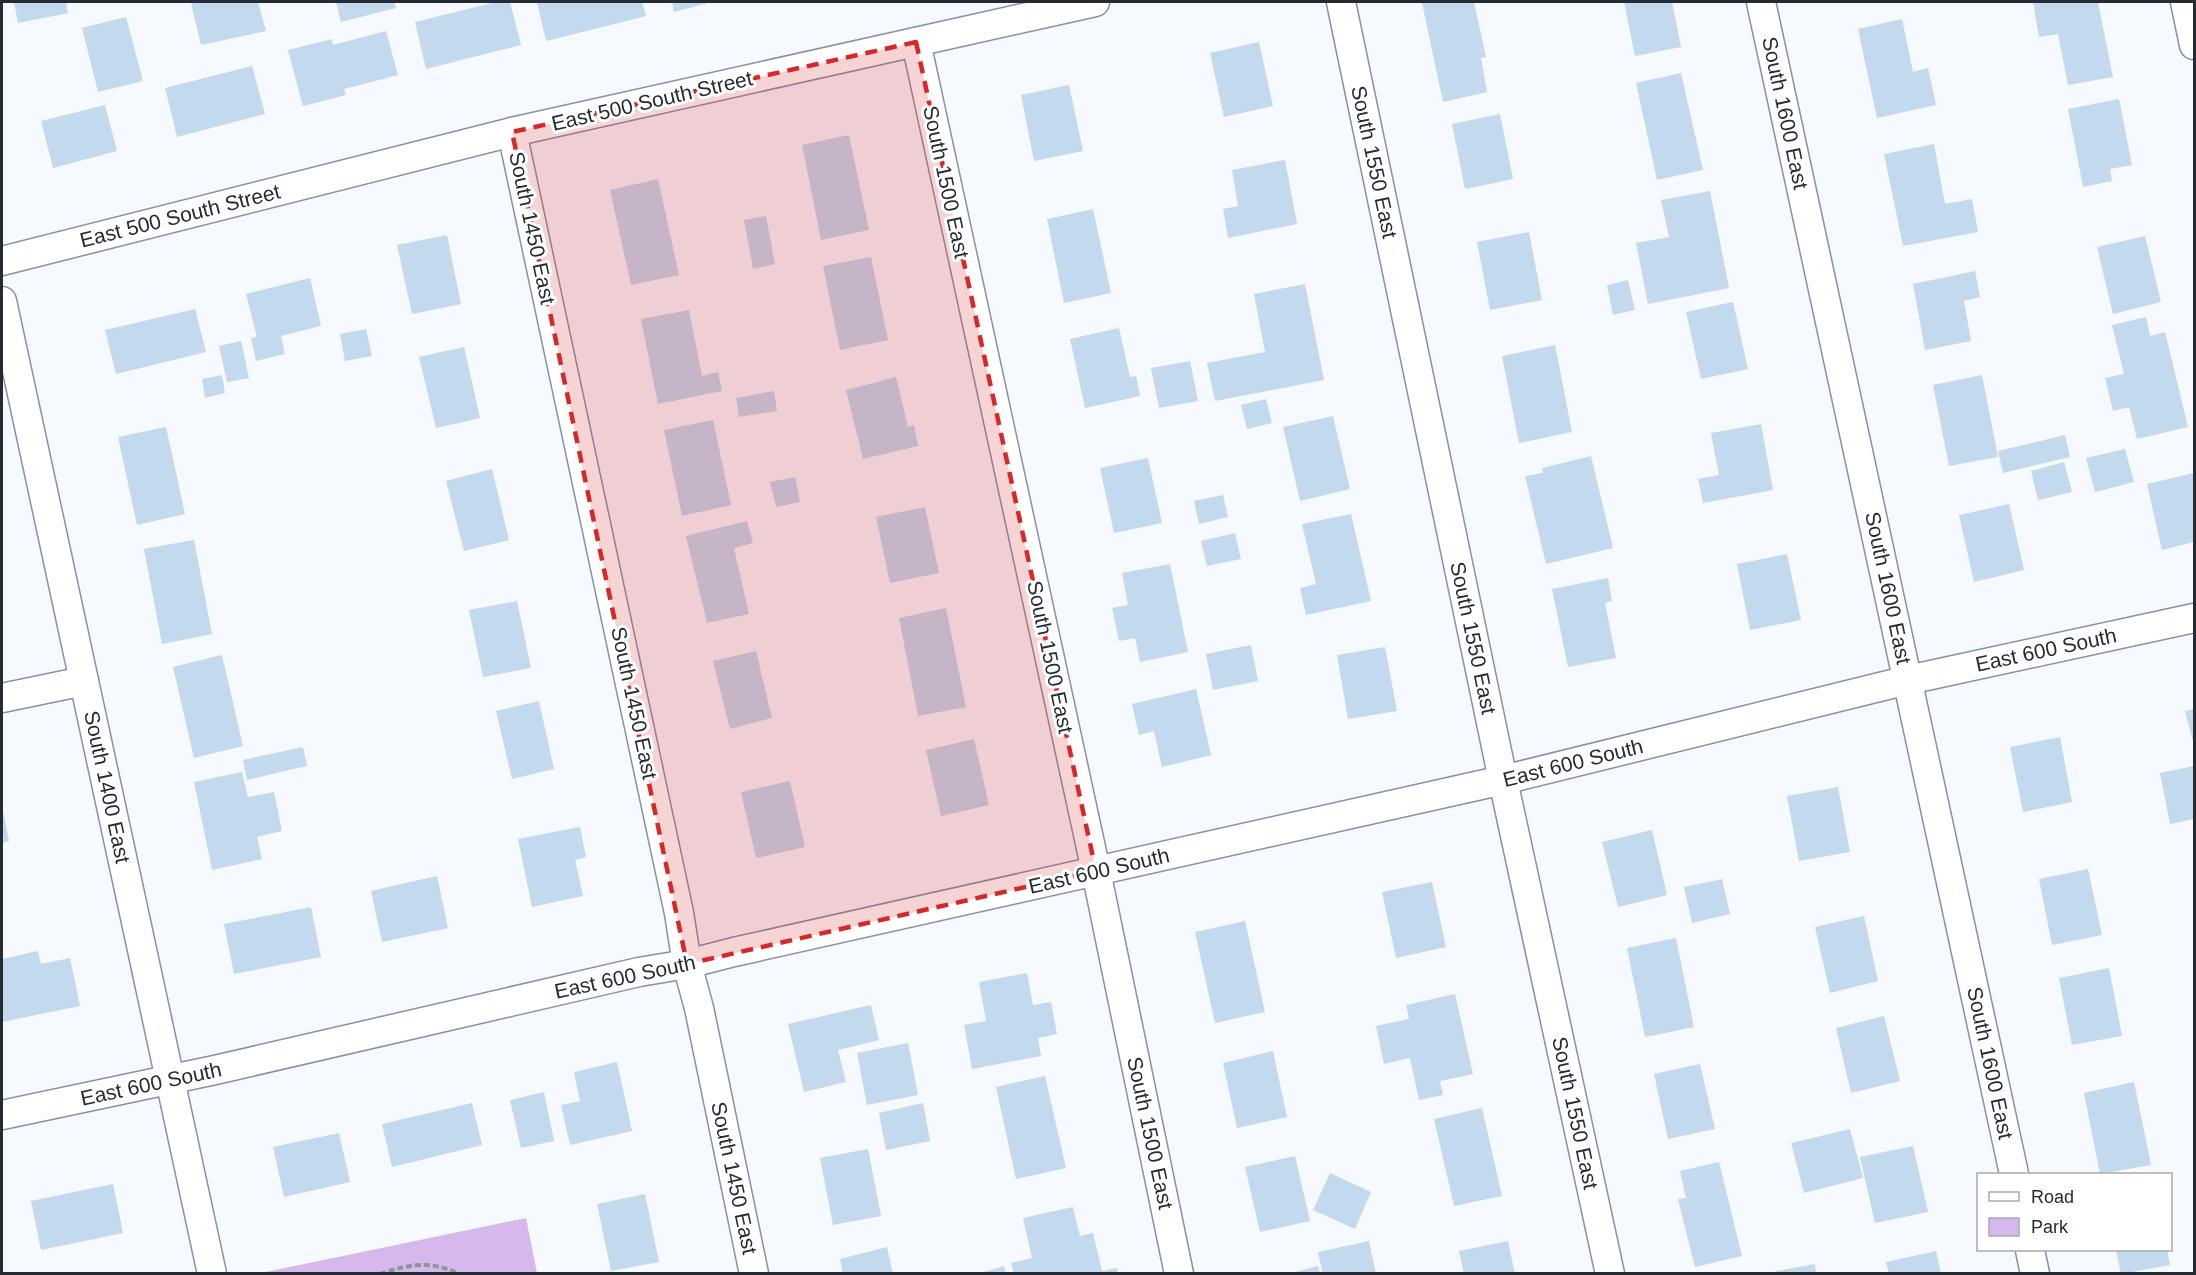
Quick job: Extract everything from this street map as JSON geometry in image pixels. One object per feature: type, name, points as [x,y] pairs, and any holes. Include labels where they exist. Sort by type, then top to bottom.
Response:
[{"type":"street","name":"East 500 South Street","points":[[2,261],[512,132],[1095,2]]},
{"type":"street","name":"South 1550 East","points":[[1341,2],[1503,780],[1610,1274]]},
{"type":"street","name":"South 1600 East","points":[[1761,2],[2014,1173]]},
{"type":"street","points":[[2185,2],[2194,45]]},
{"type":"street","name":"South 1500 East","points":[[916,42],[1096,871],[1179,1274]]},
{"type":"street","name":"South 1450 East","points":[[512,132],[754,1274]]},
{"type":"street","name":"South 1400 East","points":[[2,301],[212,1274]]},
{"type":"street","name":"East 600 South","points":[[2,1115],[169,1080],[639,972],[687,964],[1503,780],[1908,680],[2194,618]]},
{"type":"street","points":[[2,698],[84,681]]},
{"type":"street","points":[[2030,1251],[2035,1274]]},
{"type":"path","points":[[380,1274],[425,1263],[448,1268],[459,1274]]},
{"type":"highlighted area","points":[[916,42],[1096,871],[687,964],[512,132]]},
{"type":"green space","points":[[526,1218],[537,1273],[261,1273]]},
{"type":"building","points":[[14,2],[66,2],[68,13],[18,23]]},
{"type":"building","points":[[258,2],[266,31],[201,45],[191,4]]},
{"type":"building","points":[[336,2],[394,2],[396,8],[341,22]]},
{"type":"building","points":[[496,2],[510,2],[521,45],[426,69],[415,22]]},
{"type":"building","points":[[537,2],[642,2],[646,16],[546,41]]},
{"type":"building","points":[[672,2],[712,2],[674,12]]},
{"type":"building","points":[[1474,2],[1486,57],[1481,58],[1487,92],[1443,102],[1422,3]]},
{"type":"building","points":[[1624,2],[1672,2],[1681,47],[1635,56]]},
{"type":"building","points":[[2033,2],[2098,2],[2113,77],[2068,85],[2058,34],[2039,37]]},
{"type":"building","points":[[126,17],[143,81],[98,92],[82,28]]},
{"type":"building","points":[[1902,19],[1913,72],[1928,68],[1936,105],[1877,118],[1858,29]]},
{"type":"building","points":[[386,31],[398,75],[344,89],[346,95],[303,106],[288,50],[332,39],[333,45]]},
{"type":"building","points":[[1259,42],[1273,106],[1224,117],[1210,53]]},
{"type":"building","points":[[252,66],[265,114],[177,137],[165,88]]},
{"type":"building","points":[[1681,73],[1703,170],[1657,180],[1636,83]]},
{"type":"building","points":[[1069,85],[1083,151],[1034,161],[1021,95]]},
{"type":"building","points":[[2119,99],[2132,165],[2110,169],[2112,181],[2083,187],[2068,109]]},
{"type":"building","points":[[105,105],[117,151],[53,168],[41,121]]},
{"type":"building","points":[[1500,114],[1513,179],[1465,189],[1452,124]]},
{"type":"building","points":[[849,135],[869,230],[821,240],[802,145]]},
{"type":"building","points":[[1934,144],[1945,204],[1972,199],[1978,232],[1903,246],[1884,154]]},
{"type":"building","points":[[1285,160],[1297,224],[1228,238],[1223,209],[1238,206],[1232,170]]},
{"type":"building","points":[[658,179],[679,275],[631,285],[610,190]]},
{"type":"building","points":[[1710,191],[1729,288],[1648,304],[1636,243],[1669,237],[1661,200]]},
{"type":"building","points":[[1093,209],[1111,293],[1064,303],[1047,219]]},
{"type":"building","points":[[766,216],[775,264],[753,269],[744,220]]},
{"type":"building","points":[[1529,232],[1542,300],[1490,310],[1477,242]]},
{"type":"building","points":[[447,235],[461,304],[412,314],[397,245]]},
{"type":"building","points":[[2145,236],[2161,302],[2113,314],[2097,247]]},
{"type":"building","points":[[871,257],[888,340],[840,350],[823,266]]},
{"type":"building","points":[[1975,271],[1980,297],[1964,301],[1971,341],[1925,350],[1913,284]]},
{"type":"building","points":[[310,278],[321,326],[281,336],[285,354],[256,361],[251,338],[257,337],[246,294]]},
{"type":"building","points":[[1628,280],[1635,310],[1613,315],[1607,285]]},
{"type":"building","points":[[1305,284],[1324,380],[1215,401],[1207,363],[1265,352],[1254,294]]},
{"type":"building","points":[[1733,302],[1748,369],[1701,379],[1686,312]]},
{"type":"building","points":[[195,309],[206,352],[116,374],[105,330]]},
{"type":"building","points":[[689,310],[702,376],[718,372],[722,391],[658,404],[641,319]]},
{"type":"building","points":[[2146,317],[2150,336],[2165,332],[2188,427],[2137,439],[2129,407],[2113,411],[2105,378],[2124,374],[2112,325]]},
{"type":"building","points":[[1119,328],[1130,377],[1136,376],[1140,396],[1085,408],[1070,339]]},
{"type":"building","points":[[366,329],[372,356],[345,361],[340,334]]},
{"type":"building","points":[[241,341],[249,378],[227,382],[219,346]]},
{"type":"building","points":[[1555,345],[1572,432],[1519,443],[1502,356]]},
{"type":"building","points":[[464,347],[480,418],[436,428],[419,357]]},
{"type":"building","points":[[1190,361],[1198,401],[1159,408],[1151,368]]},
{"type":"building","points":[[222,375],[225,393],[205,398],[202,379]]},
{"type":"building","points":[[1982,375],[1998,457],[1949,466],[1933,385]]},
{"type":"building","points":[[896,377],[908,427],[914,425],[918,446],[863,459],[846,390]]},
{"type":"building","points":[[774,391],[777,411],[739,417],[736,398]]},
{"type":"building","points":[[1266,399],[1272,423],[1247,429],[1241,405]]},
{"type":"building","points":[[1333,416],[1350,489],[1300,501],[1283,427]]},
{"type":"building","points":[[713,420],[731,505],[682,516],[664,430]]},
{"type":"building","points":[[1761,424],[1773,490],[1703,503],[1698,479],[1719,475],[1711,433]]},
{"type":"building","points":[[166,427],[185,514],[137,525],[118,437]]},
{"type":"building","points":[[2065,435],[2070,457],[2003,473],[1998,451]]},
{"type":"building","points":[[2125,449],[2134,482],[2095,492],[2086,458]]},
{"type":"building","points":[[1591,456],[1613,548],[1546,564],[1525,476],[1543,473],[1542,468]]},
{"type":"building","points":[[1148,458],[1162,523],[1114,533],[1100,468]]},
{"type":"building","points":[[2064,462],[2072,492],[2038,500],[2031,471]]},
{"type":"building","points":[[492,469],[509,540],[464,551],[446,481]]},
{"type":"building","points":[[2194,473],[2194,542],[2162,550],[2147,484]]},
{"type":"building","points":[[795,477],[800,502],[776,507],[770,482]]},
{"type":"building","points":[[1223,495],[1228,517],[1199,524],[1194,501]]},
{"type":"building","points":[[2009,504],[2024,570],[1974,582],[1959,515]]},
{"type":"building","points":[[925,507],[939,573],[890,583],[876,517]]},
{"type":"building","points":[[1351,514],[1371,601],[1306,615],[1300,588],[1316,584],[1302,524]]},
{"type":"building","points":[[747,521],[753,543],[734,548],[749,614],[707,623],[686,536]]},
{"type":"building","points":[[1235,533],[1241,559],[1207,566],[1201,541]]},
{"type":"building","points":[[194,540],[212,634],[162,644],[144,549]]},
{"type":"building","points":[[1787,554],[1801,620],[1750,630],[1737,564]]},
{"type":"building","points":[[1170,564],[1188,652],[1140,662],[1135,638],[1119,641],[1112,608],[1128,605],[1122,573]]},
{"type":"building","points":[[1608,578],[1612,601],[1605,603],[1616,658],[1568,667],[1552,589]]},
{"type":"building","points":[[517,601],[531,668],[483,677],[469,610]]},
{"type":"building","points":[[946,608],[966,707],[918,716],[899,618]]},
{"type":"building","points":[[1251,645],[1258,681],[1213,690],[1206,654]]},
{"type":"building","points":[[1385,647],[1397,711],[1348,719],[1337,655]]},
{"type":"building","points":[[756,651],[772,718],[730,729],[713,661]]},
{"type":"building","points":[[222,655],[243,746],[194,758],[173,667]]},
{"type":"building","points":[[1196,689],[1211,755],[1162,767],[1154,731],[1139,735],[1132,704]]},
{"type":"building","points":[[539,701],[554,769],[512,779],[496,711]]},
{"type":"building","points":[[2194,709],[2194,745],[2185,711]]},
{"type":"building","points":[[2060,737],[2072,802],[2023,812],[2010,747]]},
{"type":"building","points":[[974,739],[989,805],[941,816],[926,750]]},
{"type":"building","points":[[303,747],[307,766],[247,780],[243,760]]},
{"type":"building","points":[[2194,766],[2194,819],[2170,824],[2160,773]]},
{"type":"building","points":[[242,772],[248,797],[274,792],[282,831],[257,837],[262,859],[212,870],[194,782]]},
{"type":"building","points":[[790,781],[805,847],[756,858],[741,792]]},
{"type":"building","points":[[1838,787],[1850,852],[1799,861],[1787,796]]},
{"type":"building","points":[[2,811],[9,841],[2,843]]},
{"type":"building","points":[[580,827],[586,857],[575,860],[583,896],[532,907],[518,839]]},
{"type":"building","points":[[1652,830],[1667,895],[1618,907],[1602,842]]},
{"type":"building","points":[[2088,869],[2102,935],[2052,945],[2039,879]]},
{"type":"building","points":[[437,876],[448,928],[382,942],[371,891]]},
{"type":"building","points":[[1722,879],[1730,914],[1692,923],[1684,887]]},
{"type":"building","points":[[1432,882],[1446,947],[1396,958],[1382,892]]},
{"type":"building","points":[[311,907],[321,957],[234,974],[224,924]]},
{"type":"building","points":[[1864,916],[1878,981],[1830,993],[1815,927]]},
{"type":"building","points":[[1245,921],[1265,1012],[1215,1023],[1195,932]]},
{"type":"building","points":[[1676,938],[1694,1027],[1645,1037],[1627,948]]},
{"type":"building","points":[[38,951],[41,964],[70,958],[80,1006],[2,1022],[2,959]]},
{"type":"building","points":[[2109,968],[2122,1036],[2072,1045],[2059,978]]},
{"type":"building","points":[[1027,973],[1033,1005],[1051,1002],[1057,1034],[1038,1038],[1041,1056],[972,1069],[964,1025],[986,1021],[979,982]]},
{"type":"building","points":[[1455,994],[1473,1074],[1440,1081],[1443,1095],[1419,1100],[1410,1058],[1384,1064],[1376,1026],[1409,1019],[1406,1005]]},
{"type":"building","points":[[871,1005],[879,1040],[838,1050],[846,1082],[804,1092],[788,1024]]},
{"type":"building","points":[[1884,1016],[1900,1081],[1851,1093],[1836,1028]]},
{"type":"building","points":[[908,1043],[918,1095],[867,1105],[857,1053]]},
{"type":"building","points":[[1273,1051],[1287,1117],[1237,1128],[1223,1063]]},
{"type":"building","points":[[617,1062],[632,1131],[570,1145],[561,1105],[580,1101],[574,1072]]},
{"type":"building","points":[[1700,1064],[1715,1129],[1668,1139],[1654,1074]]},
{"type":"building","points":[[1045,1076],[1066,1168],[1016,1179],[996,1087]]},
{"type":"building","points":[[2134,1082],[2151,1165],[2100,1173],[2084,1093]]},
{"type":"building","points":[[544,1092],[554,1141],[521,1148],[510,1100]]},
{"type":"building","points":[[472,1103],[482,1145],[392,1167],[382,1124]]},
{"type":"building","points":[[923,1103],[930,1141],[886,1150],[879,1113]]},
{"type":"building","points":[[1482,1108],[1502,1196],[1454,1206],[1434,1119]]},
{"type":"building","points":[[1850,1129],[1863,1178],[1804,1193],[1791,1143]]},
{"type":"building","points":[[339,1133],[350,1182],[284,1197],[273,1147]]},
{"type":"building","points":[[1913,1146],[1928,1212],[1875,1223],[1860,1157]]},
{"type":"building","points":[[868,1149],[881,1216],[833,1225],[820,1158]]},
{"type":"building","points":[[1295,1156],[1310,1221],[1260,1232],[1245,1167]]},
{"type":"building","points":[[1719,1162],[1742,1256],[1695,1267],[1678,1199],[1686,1198],[1680,1171]]},
{"type":"building","points":[[1330,1173],[1371,1192],[1355,1229],[1313,1210]]},
{"type":"building","points":[[113,1184],[123,1233],[41,1250],[31,1201]]},
{"type":"building","points":[[645,1194],[659,1262],[611,1271],[597,1204]]},
{"type":"building","points":[[1073,1207],[1080,1236],[1093,1233],[1102,1271],[1117,1268],[1118,1274],[1014,1274],[1011,1263],[1032,1258],[1023,1218]]},
{"type":"building","points":[[1369,1241],[1376,1274],[1323,1274],[1318,1252]]},
{"type":"building","points":[[1508,1241],[1515,1274],[1464,1274],[1459,1251]]},
{"type":"building","points":[[887,1247],[893,1274],[843,1274],[840,1259]]},
{"type":"building","points":[[1936,1251],[1941,1274],[1889,1274],[1886,1262]]},
{"type":"building","points":[[2116,1251],[2167,1251],[2170,1265],[2121,1274]]},
{"type":"building","points":[[1815,1264],[1816,1274],[1776,1274],[1776,1271]]},
{"type":"building","points":[[1004,1266],[1006,1274],[981,1274],[981,1273]]},
{"type":"building","points":[[1318,1266],[1320,1274],[1291,1274],[1291,1273]]}]
